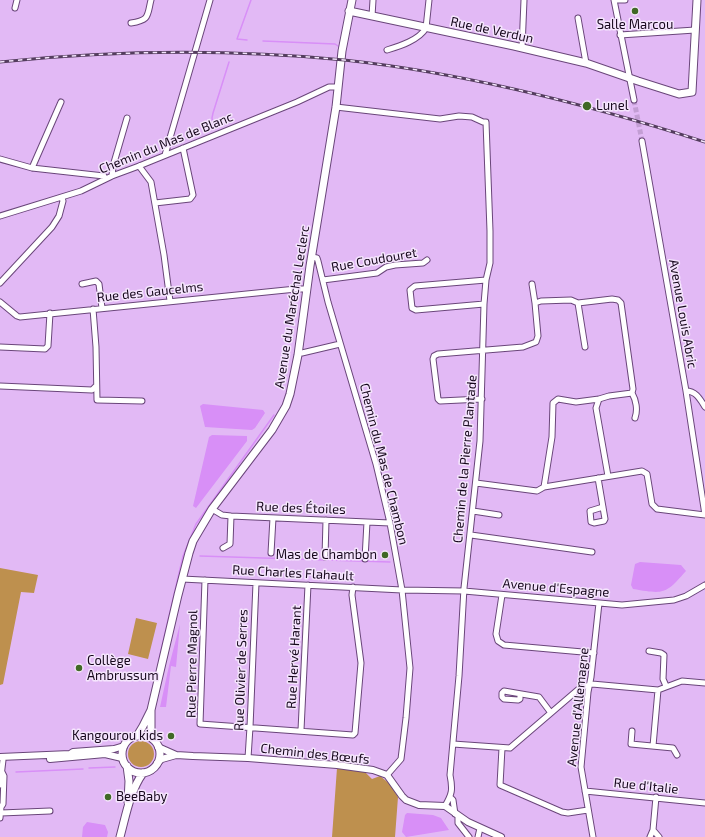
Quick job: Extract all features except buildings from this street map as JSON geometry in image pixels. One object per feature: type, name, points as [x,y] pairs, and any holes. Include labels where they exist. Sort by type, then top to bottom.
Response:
[{"type":"main road","name":"Avenue du Maréchal Leclerc","points":[[154,740],[151,730],[151,710],[182,579],[193,541],[212,509],[272,430],[286,406],[294,379],[336,107],[340,67],[352,0]]},
{"type":"main road","points":[[695,30],[697,0]]},
{"type":"main road","name":"Rue de Verdun","points":[[350,11],[586,63],[679,94],[692,92],[695,30]]},
{"type":"main road","name":"Avenue du Maréchal Leclerc","points":[[137,736],[151,710]]},
{"type":"main road","points":[[147,736],[154,740],[158,747],[159,757],[153,768],[143,772],[136,772],[127,766],[122,758],[122,753],[124,746],[130,738],[147,736]]},
{"type":"main road","points":[[127,766],[129,781],[128,804]]},
{"type":"main road","points":[[120,837],[128,804],[136,783],[143,772]]},
{"type":"street","points":[[15,8],[17,0]]},
{"type":"street","points":[[131,23],[142,21],[146,18],[151,0]]},
{"type":"street","points":[[165,155],[210,0]]},
{"type":"street","points":[[372,16],[373,0]]},
{"type":"street","points":[[387,50],[416,38],[424,31],[426,28],[430,0]]},
{"type":"street","points":[[522,48],[524,0]]},
{"type":"street","points":[[625,0],[614,0],[634,100]]},
{"type":"street","points":[[578,18],[586,63]]},
{"type":"street","points":[[620,35],[695,30]]},
{"type":"street","name":"Chemin du Mas de Blanc","points":[[0,216],[81,191],[112,176],[297,102],[329,87],[338,87]]},
{"type":"street","points":[[32,168],[61,102]]},
{"type":"street","name":"Chemin de la Pierre Plantade","points":[[336,107],[440,119],[459,116],[472,117],[486,122],[490,263],[486,280],[484,304],[480,441],[464,591],[450,775],[452,784],[451,798],[454,800],[458,823],[469,837]]},
{"type":"street","points":[[112,176],[113,166],[127,118]]},
{"type":"street","name":"Avenue Louis Abric","points":[[642,141],[686,391],[705,515]]},
{"type":"street","points":[[155,203],[190,199],[193,195],[183,148]]},
{"type":"street","points":[[0,159],[32,168],[57,172],[104,176],[105,179]]},
{"type":"street","points":[[139,166],[151,182],[164,255],[170,301]]},
{"type":"street","points":[[0,283],[52,227],[59,216],[63,201],[62,198]]},
{"type":"street","name":"Chemin du Mas de Chambon","points":[[312,257],[317,258],[318,261],[328,302],[376,464],[390,523],[402,590],[410,668],[406,718],[401,759],[387,775]]},
{"type":"street","name":"Rue Coudouret","points":[[323,280],[376,274],[386,267],[423,263],[427,260]]},
{"type":"street","points":[[484,304],[416,310],[412,308],[410,290],[415,286],[486,280]]},
{"type":"street","points":[[82,284],[96,281],[100,284],[102,308]]},
{"type":"street","points":[[482,398],[440,401],[438,399],[433,359],[434,356],[438,354],[523,347],[536,342],[538,336],[532,284]]},
{"type":"street","name":"Rue des Gaucelms","points":[[0,302],[20,317],[170,301],[307,289]]},
{"type":"street","points":[[535,303],[541,301],[571,300],[578,303],[612,299],[618,300],[621,303],[633,389],[632,393],[635,398],[637,413],[635,418]]},
{"type":"street","points":[[578,303],[585,347]]},
{"type":"street","points":[[93,309],[96,347],[97,400],[142,401]]},
{"type":"street","points":[[0,347],[45,349],[48,346],[50,313]]},
{"type":"street","points":[[299,353],[340,344]]},
{"type":"street","points":[[0,386],[92,390],[96,386]]},
{"type":"street","points":[[686,391],[697,394],[705,406]]},
{"type":"street","points":[[544,487],[552,437],[553,403],[558,399],[576,402],[599,400],[609,396],[632,393]]},
{"type":"street","points":[[599,400],[596,408],[608,476]]},
{"type":"street","points":[[476,483],[537,491],[544,487],[642,471],[647,474],[652,504],[657,509],[705,515]]},
{"type":"street","points":[[598,478],[603,507]]},
{"type":"street","name":"Rue des Étoiles","points":[[212,509],[222,515],[231,516],[390,523]]},
{"type":"street","points":[[473,511],[498,515]]},
{"type":"street","points":[[223,548],[230,544],[231,516]]},
{"type":"street","points":[[271,553],[273,518]]},
{"type":"street","points":[[325,557],[326,520]]},
{"type":"street","points":[[365,559],[367,522]]},
{"type":"street","points":[[471,535],[592,552]]},
{"type":"street","name":"Rue Charles Flahault","points":[[182,579],[402,590]]},
{"type":"street","name":"Rue Pierre Magnol","points":[[205,580],[200,723],[202,725],[250,727]]},
{"type":"street","name":"Rue Olivier de Serres","points":[[248,758],[256,582]]},
{"type":"street","name":"Rue Hervé Harant","points":[[301,730],[308,585]]},
{"type":"street","name":"Avenue d'Espagne","points":[[402,590],[464,591],[622,605],[674,600],[686,596],[705,585]]},
{"type":"street","points":[[250,727],[353,735],[355,733],[361,663],[352,595],[353,587]]},
{"type":"street","points":[[502,594],[496,634],[498,641],[504,645],[594,653]]},
{"type":"street","name":"Avenue d'Allemagne","points":[[593,837],[581,767],[599,603]]},
{"type":"street","points":[[648,651],[661,653],[664,655],[663,679],[666,686]]},
{"type":"street","points":[[453,744],[510,748],[580,688],[592,684],[658,690],[682,681],[705,683]]},
{"type":"street","points":[[653,746],[658,690]]},
{"type":"street","points":[[520,695],[539,697],[551,713]]},
{"type":"street","points":[[632,731],[631,744],[673,748],[677,755]]},
{"type":"street","points":[[1,759],[70,754],[73,752],[114,749],[124,746]]},
{"type":"street","name":"Chemin des Bœufs","points":[[158,747],[176,755]]},
{"type":"street","points":[[502,748],[500,786],[562,812],[568,813],[588,810]]},
{"type":"street","points":[[1,759],[68,758],[105,754],[122,758]]},
{"type":"street","name":"Chemin des Bœufs","points":[[157,763],[162,759],[176,755],[248,758],[337,765],[373,770],[387,775]]},
{"type":"street","points":[[1,759],[2,772],[4,776],[4,797],[0,812],[50,811]]},
{"type":"street","points":[[0,785],[0,775],[2,772]]},
{"type":"street","points":[[387,775],[406,800],[419,804],[445,806],[456,815],[472,824],[501,837]]},
{"type":"street","name":"Rue d'Italie","points":[[585,791],[705,803]]},
{"type":"street","points":[[445,806],[451,798]]},
{"type":"street","points":[[650,837],[653,830],[656,798]]},
{"type":"street","points":[[466,832],[472,824]]},
{"type":"street","points":[[478,837],[480,828]]},
{"type":"street","points":[[653,830],[659,837]]},
{"type":"shaded area","points":[[203,404],[263,410],[265,413],[252,430],[205,427],[200,406]]},
{"type":"shaded area","points":[[212,435],[247,436],[247,441],[196,508],[193,506],[209,437]]},
{"type":"shaded area","points":[[640,562],[681,565],[686,571],[673,585],[663,591],[651,592],[633,589],[631,585],[635,564]]},
{"type":"shaded area","points":[[0,568],[38,575],[34,593],[21,592],[3,684],[0,685]]},
{"type":"shaded area","points":[[136,618],[157,623],[148,659],[128,654]]},
{"type":"shaded area","points":[[180,624],[176,667],[171,666],[166,707],[160,707],[169,666]]},
{"type":"shaded area","points":[[141,741],[150,745],[154,754],[150,763],[141,767],[132,763],[128,754],[132,745]]},
{"type":"shaded area","points":[[337,768],[365,772],[372,779],[380,776],[390,784],[398,797],[395,837],[332,837]]},
{"type":"shaded area","points":[[407,813],[433,815],[441,818],[449,830],[406,837],[402,832],[405,815]]},
{"type":"shaded area","points":[[87,822],[105,825],[108,832],[107,837],[82,837],[83,827]]},
{"type":"waterway","points":[[247,40],[237,39],[251,0]]},
{"type":"waterway","points":[[263,41],[335,44],[338,46]]},
{"type":"waterway","points":[[214,128],[212,118],[213,113],[229,62]]},
{"type":"waterway","points":[[159,659],[183,556],[196,524],[274,415]]},
{"type":"waterway","points":[[200,556],[390,562]]},
{"type":"waterway","points":[[89,768],[115,767]]},
{"type":"waterway","points":[[16,772],[83,769]]},
{"type":"tunnel","points":[[634,100],[642,141]]},
{"type":"railway","points":[[0,62],[86,55],[172,52],[258,54],[344,60],[435,73],[527,92],[617,115],[705,142]]},
{"type":"place","name":"Salle Marcou","points":[[635,11]]},
{"type":"place","name":"Lunel","points":[[587,106]]},
{"type":"place","name":"Mas de Chambon","points":[[385,555]]},
{"type":"place","name":"Collège Ambrussum","points":[[79,668]]},
{"type":"place","name":"Kangourou kids","points":[[171,736]]},
{"type":"place","name":"BeeBaby","points":[[108,797]]}]
